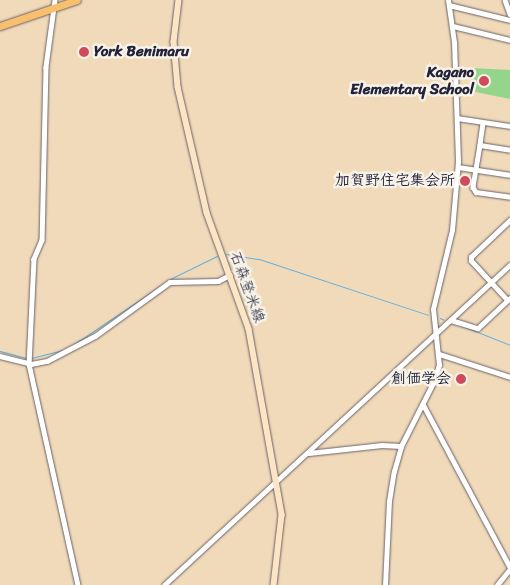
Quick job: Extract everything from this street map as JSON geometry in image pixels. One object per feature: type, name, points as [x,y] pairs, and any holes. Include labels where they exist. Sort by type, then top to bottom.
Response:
[{"type":"highway","points":[[0,26],[55,4],[77,0]]},
{"type":"main road","name":"石森登米線","points":[[179,0],[174,42],[178,87],[206,213],[249,329],[275,485],[282,515],[274,585]]},
{"type":"street","points":[[506,0],[510,14]]},
{"type":"street","points":[[385,585],[390,491],[401,446],[435,378],[439,354],[435,336],[433,309],[452,230],[458,167],[453,26],[449,2],[510,20]]},
{"type":"street","points":[[55,4],[46,67],[42,240],[34,259],[29,360],[78,585]]},
{"type":"street","points":[[453,26],[510,40]]},
{"type":"street","points":[[456,118],[510,126]]},
{"type":"street","points":[[483,123],[473,187],[476,192],[510,197]]},
{"type":"street","points":[[480,145],[510,150]]},
{"type":"street","points":[[458,167],[510,175]]},
{"type":"street","points":[[451,320],[478,328],[509,299],[471,261],[471,257],[510,220]]},
{"type":"street","points":[[164,585],[275,485],[510,265]]},
{"type":"street","points":[[0,356],[47,361],[83,344],[170,282],[218,281],[230,276]]},
{"type":"street","points":[[439,354],[510,377]]},
{"type":"street","points":[[423,404],[510,568],[497,585]]},
{"type":"street","points":[[309,452],[382,445],[401,446]]},
{"type":"green space","points":[[471,68],[510,70],[510,99],[471,91]]},
{"type":"waterway","points":[[226,254],[259,259],[428,315]]},
{"type":"waterway","points":[[70,347],[172,278],[217,256]]},
{"type":"waterway","points":[[440,318],[444,320]]},
{"type":"waterway","points":[[455,323],[510,345]]},
{"type":"waterway","points":[[31,358],[64,350]]},
{"type":"waterway","points":[[0,351],[27,358]]},
{"type":"place","name":"York Benimaru","points":[[84,52]]},
{"type":"place","name":"Kagano Elementary School","points":[[484,81]]},
{"type":"place","name":"加賀野住宅集会所","points":[[465,181]]},
{"type":"place","name":"創価学会","points":[[461,379]]}]
